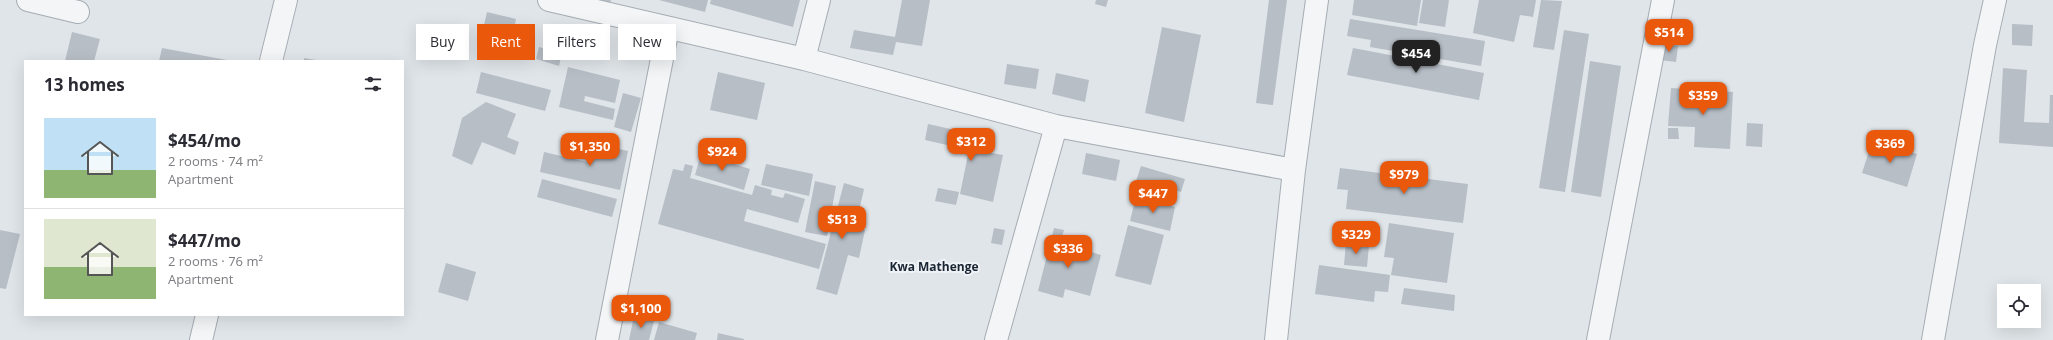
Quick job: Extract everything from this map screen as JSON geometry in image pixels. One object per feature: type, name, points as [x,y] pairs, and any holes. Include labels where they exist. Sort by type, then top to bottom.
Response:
[{"type":"street","points":[[28,0],[78,12]]},
{"type":"street","points":[[271,60],[286,0]]},
{"type":"street","points":[[549,0],[651,24]]},
{"type":"street","points":[[804,59],[819,0]]},
{"type":"street","points":[[1276,340],[1294,170],[1317,0]]},
{"type":"street","points":[[1598,340],[1663,0]]},
{"type":"street","points":[[1933,340],[1985,45],[1995,0]]},
{"type":"street","points":[[676,30],[804,59],[1056,126],[1294,170]]},
{"type":"street","points":[[607,340],[662,60]]},
{"type":"street","points":[[996,340],[1056,126]]},
{"type":"street","points":[[201,340],[207,316]]},
{"type":"building","points":[[600,0],[611,0],[610,3]]},
{"type":"building","points":[[659,0],[708,0],[705,12]]},
{"type":"building","points":[[711,0],[800,0],[793,27],[710,4]]},
{"type":"building","points":[[902,0],[930,0],[922,46],[896,42],[893,55],[850,48],[854,30],[895,37]]},
{"type":"building","points":[[1096,0],[1108,0],[1106,7],[1095,4]]},
{"type":"building","points":[[1269,0],[1287,0],[1273,105],[1256,103]]},
{"type":"building","points":[[1354,0],[1421,0],[1417,26],[1352,15]]},
{"type":"building","points":[[1423,0],[1449,0],[1445,27],[1419,23]]},
{"type":"building","points":[[1479,0],[1536,0],[1533,17],[1520,15],[1514,42],[1473,33]]},
{"type":"building","points":[[1541,0],[1562,1],[1554,50],[1533,47]]},
{"type":"building","points":[[487,12],[516,19],[515,24],[484,24]]},
{"type":"building","points":[[1350,19],[1485,41],[1481,66],[1370,47],[1371,40],[1347,36]]},
{"type":"building","points":[[2012,24],[2033,25],[2032,46],[2012,45]]},
{"type":"building","points":[[1162,27],[1201,35],[1184,122],[1145,113]]},
{"type":"building","points":[[1564,30],[1589,34],[1565,192],[1539,188]]},
{"type":"building","points":[[72,32],[100,39],[94,60],[65,60]]},
{"type":"building","points":[[1662,44],[1678,46],[1676,62],[1659,60]]},
{"type":"building","points":[[539,47],[543,48],[543,60],[560,60],[559,66],[536,59]]},
{"type":"building","points":[[162,48],[227,60],[159,60]]},
{"type":"building","points":[[1353,48],[1484,73],[1479,100],[1347,75]]},
{"type":"building","points":[[304,58],[316,60],[304,60]]},
{"type":"building","points":[[1590,61],[1621,66],[1601,197],[1571,192]]},
{"type":"building","points":[[1007,64],[1039,69],[1036,89],[1004,84]]},
{"type":"building","points":[[568,67],[620,80],[615,103],[585,96],[584,101],[615,109],[613,120],[559,107]]},
{"type":"building","points":[[2003,68],[2027,70],[2024,122],[2049,123],[2050,95],[2053,95],[2053,147],[1999,143]]},
{"type":"building","points":[[481,72],[551,90],[545,111],[476,93]]},
{"type":"building","points":[[718,72],[765,83],[757,120],[710,110]]},
{"type":"building","points":[[1056,73],[1089,80],[1085,102],[1052,94]]},
{"type":"building","points":[[1671,88],[1733,92],[1730,149],[1694,147],[1695,127],[1668,126]]},
{"type":"building","points":[[623,93],[641,98],[631,132],[614,127]]},
{"type":"building","points":[[486,102],[516,114],[507,137],[519,142],[515,155],[482,142],[472,165],[452,156],[462,118]]},
{"type":"building","points":[[1747,123],[1763,124],[1762,147],[1746,146]]},
{"type":"building","points":[[928,124],[978,135],[975,150],[1003,155],[993,202],[960,194],[969,150],[925,140]]},
{"type":"building","points":[[1668,128],[1678,128],[1679,139],[1668,139]]},
{"type":"building","points":[[592,143],[628,151],[620,190],[540,172],[544,152],[587,162]]},
{"type":"building","points":[[1871,145],[1887,149],[1889,145],[1917,154],[1907,187],[1862,173]]},
{"type":"building","points":[[1086,153],[1120,160],[1116,181],[1082,174]]},
{"type":"building","points":[[701,154],[750,169],[744,190],[695,175]]},
{"type":"building","points":[[685,164],[693,166],[690,178],[752,195],[755,185],[772,190],[771,195],[783,198],[785,193],[805,199],[798,223],[747,209],[744,221],[826,244],[819,269],[658,224],[673,169],[683,171]]},
{"type":"building","points":[[766,164],[813,174],[809,196],[761,185]]},
{"type":"building","points":[[1141,166],[1185,179],[1181,192],[1172,189],[1170,197],[1147,190],[1148,185],[1136,181]]},
{"type":"building","points":[[1340,168],[1468,184],[1463,223],[1346,209],[1348,190],[1337,189]]},
{"type":"building","points":[[542,179],[617,199],[612,217],[537,197]]},
{"type":"building","points":[[815,181],[836,186],[827,236],[805,232]]},
{"type":"building","points":[[844,183],[864,189],[855,228],[865,230],[859,258],[848,255],[837,295],[816,289]]},
{"type":"building","points":[[938,188],[959,192],[956,205],[935,201]]},
{"type":"building","points":[[1136,197],[1175,207],[1170,231],[1130,221]]},
{"type":"building","points":[[1389,223],[1454,233],[1447,283],[1391,275],[1394,258],[1384,257]]},
{"type":"building","points":[[1128,225],[1164,235],[1151,285],[1115,276]]},
{"type":"building","points":[[994,228],[1005,230],[1002,245],[991,243]]},
{"type":"building","points":[[1054,228],[1064,230],[1060,243],[1101,255],[1090,296],[1065,289],[1063,298],[1038,291]]},
{"type":"building","points":[[0,230],[20,234],[6,289],[0,288]]},
{"type":"building","points":[[1346,243],[1369,245],[1367,267],[1344,265]]},
{"type":"building","points":[[446,263],[476,272],[468,301],[438,292]]},
{"type":"building","points":[[1319,265],[1390,275],[1388,292],[1375,291],[1374,302],[1315,294]]},
{"type":"building","points":[[1404,288],[1455,295],[1454,311],[1401,304]]},
{"type":"building","points":[[634,316],[654,321],[649,340],[629,340]]},
{"type":"building","points":[[659,322],[697,333],[695,340],[654,340]]},
{"type":"building","points":[[718,333],[744,339],[744,340],[717,340]]},
{"type":"district","name":"Kwa Mathenge","points":[[934,266]]}]
